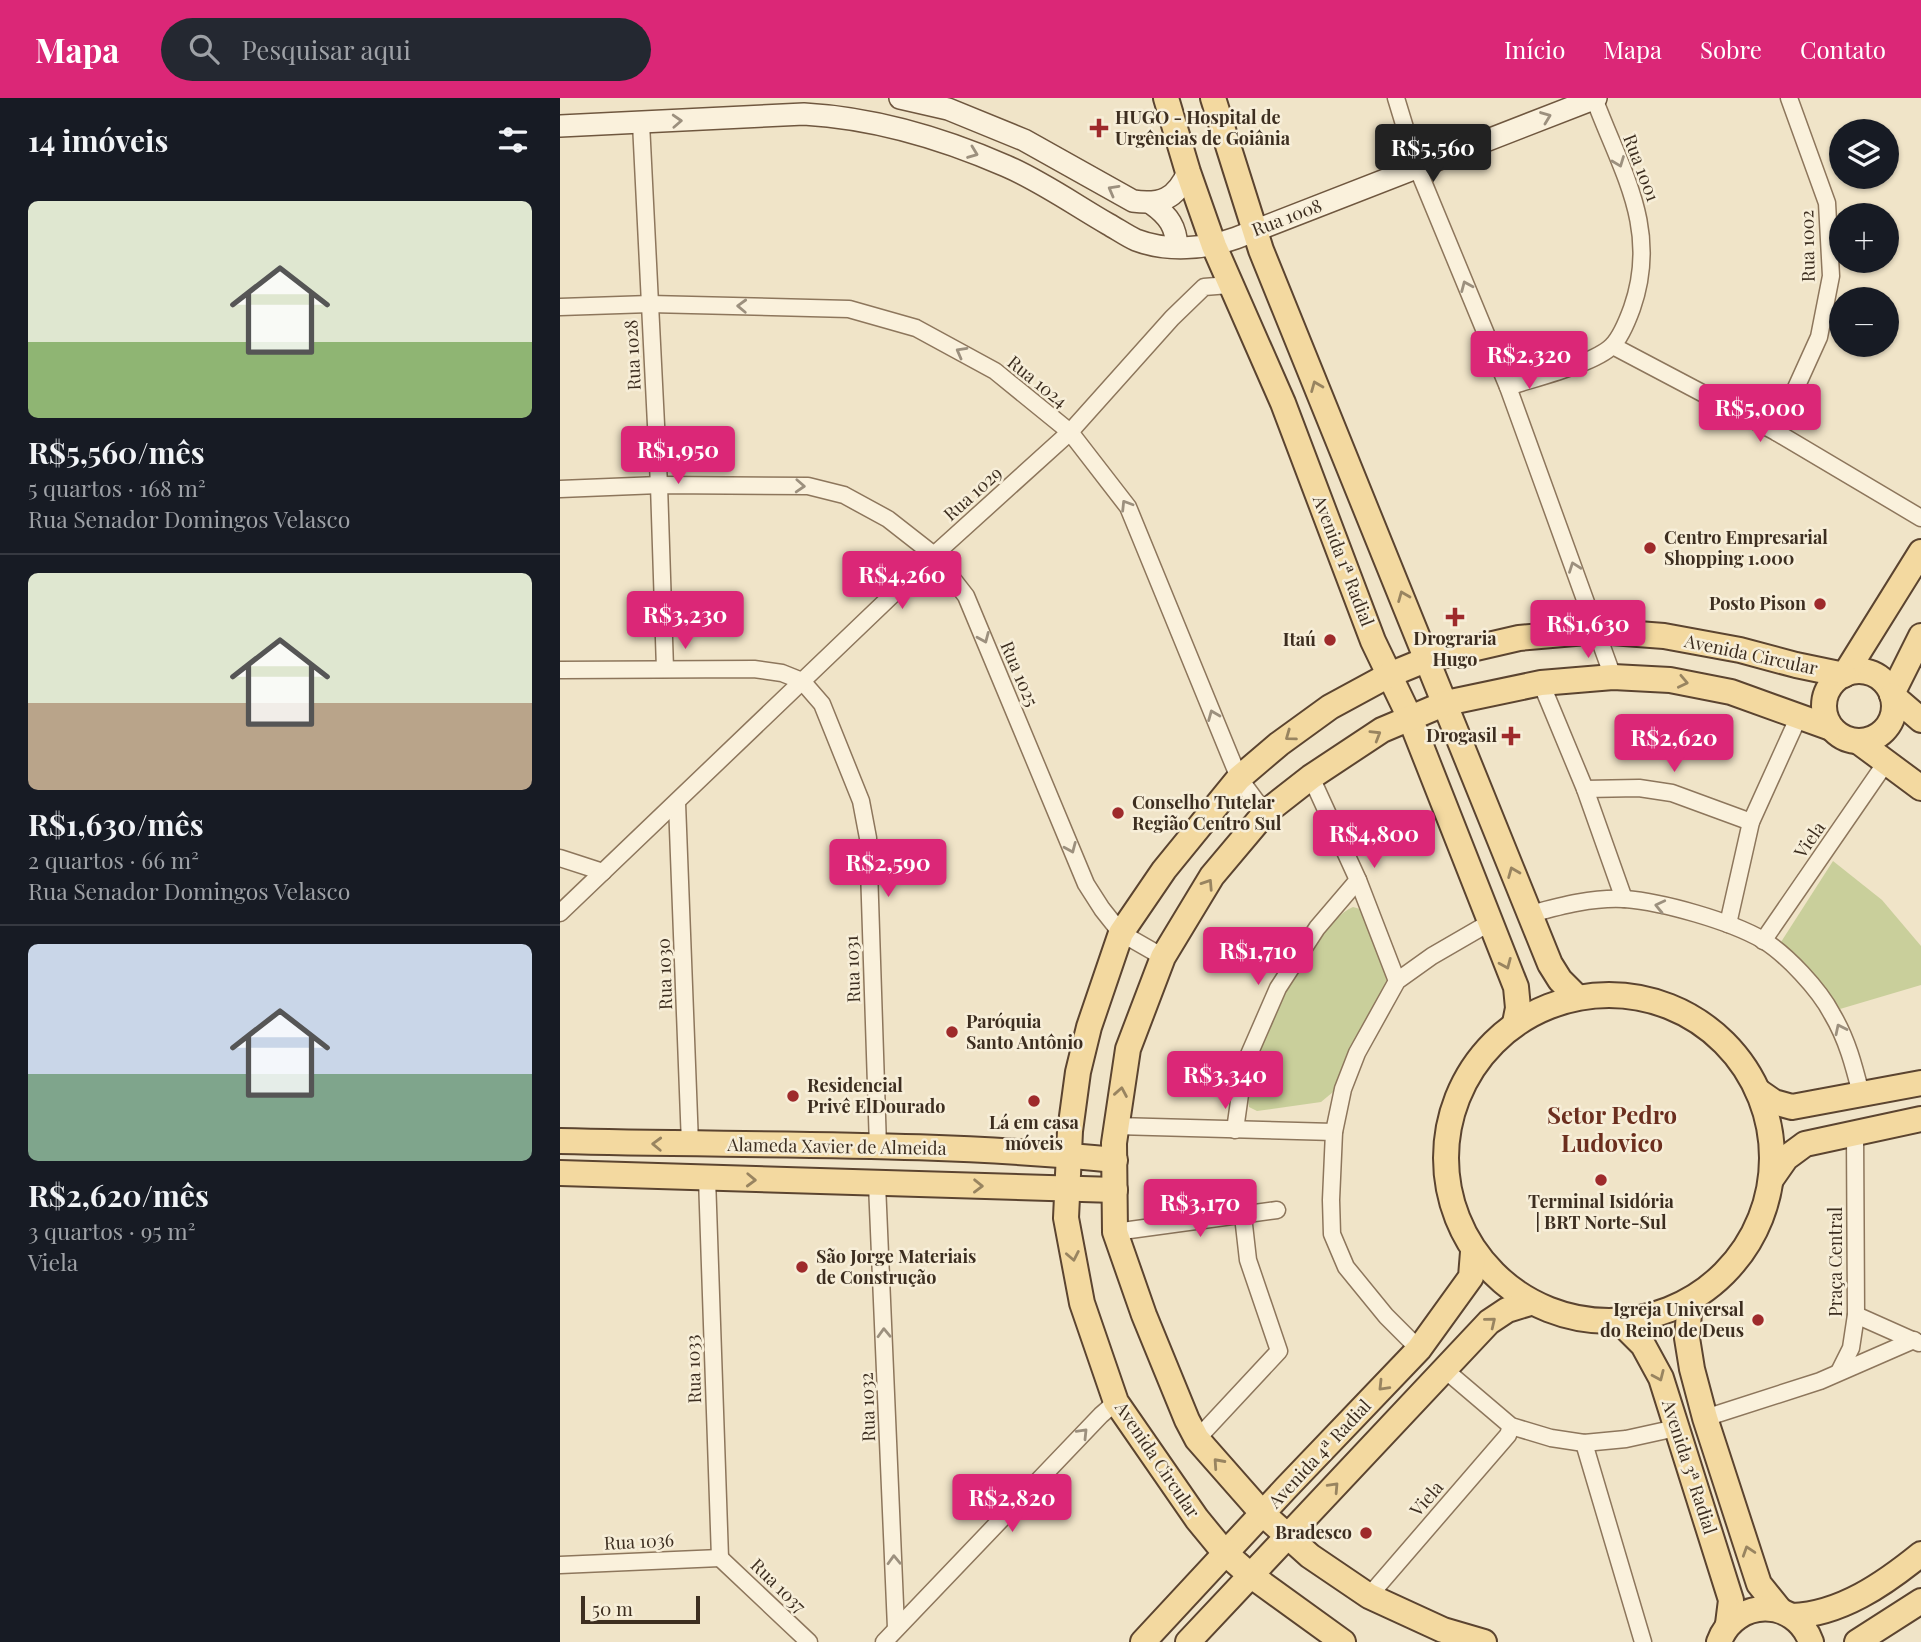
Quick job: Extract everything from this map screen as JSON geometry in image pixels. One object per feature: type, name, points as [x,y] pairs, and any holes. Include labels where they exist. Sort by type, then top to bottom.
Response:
[{"type":"main road","points":[[900,98],[948,109],[1024,140],[1133,201],[1152,204],[1171,222],[1177,247]]},
{"type":"main road","name":"Avenida 1ª Radial","points":[[1166,98],[1214,246],[1283,403],[1373,641],[1410,718],[1516,987],[1516,1023]]},
{"type":"main road","points":[[1213,98],[1254,230],[1550,964],[1560,980],[1577,997]]},
{"type":"main road","name":"Rua 1008","points":[[1214,246],[1595,98]]},
{"type":"main road","points":[[867,121],[938,125],[943,122],[948,109]]},
{"type":"main road","points":[[560,126],[804,114],[867,121],[937,139],[1008,166],[1137,240],[1177,247],[1214,246]]},
{"type":"main road","points":[[1152,204],[1170,198],[1183,184],[1188,172]]},
{"type":"main road","points":[[1921,552],[1863,649],[1844,674],[1831,685],[1824,700],[1826,719],[1831,728],[1839,735],[1859,742],[1921,788]]},
{"type":"main road","name":"Avenida Circular","points":[[1343,1642],[1225,1553],[1197,1519],[1116,1402],[1082,1303],[1066,1218],[1068,1155],[1078,1072],[1089,1027],[1121,933],[1164,870],[1239,778],[1279,744],[1330,708],[1390,675],[1428,659],[1519,638],[1598,631],[1664,636],[1844,674]]},
{"type":"main road","points":[[1859,742],[1878,736],[1888,727],[1893,717],[1892,694],[1921,636]]},
{"type":"main road","points":[[1844,674],[1856,671],[1878,677],[1892,694],[1921,720]]},
{"type":"main road","points":[[1484,1642],[1443,1630],[1369,1596],[1310,1556],[1263,1514],[1197,1439],[1144,1315],[1115,1232],[1116,1126],[1129,1049],[1163,957],[1212,876],[1265,813],[1311,776],[1382,730],[1446,703],[1541,683],[1613,677],[1670,680],[1731,692],[1831,728]]},
{"type":"main road","points":[[1632,996],[1684,1013],[1728,1046],[1758,1091],[1772,1134],[1772,1178],[1760,1222],[1735,1262],[1690,1301],[1657,1314],[1619,1321],[1574,1318],[1530,1303],[1499,1278],[1474,1252],[1454,1214],[1444,1161],[1452,1108],[1476,1060],[1516,1023],[1547,1006],[1577,997],[1632,996]]},
{"type":"main road","points":[[1758,1091],[1774,1102],[1792,1107],[1921,1083]]},
{"type":"main road","points":[[1772,1178],[1786,1158],[1805,1144],[1921,1119]]},
{"type":"main road","name":"Alameda Xavier de Almeida","points":[[560,1141],[878,1147],[1068,1155],[1115,1160]]},
{"type":"main road","name":"Alameda Xavier de Almeida","points":[[560,1173],[1115,1190]]},
{"type":"main road","name":"Avenida 4ª Radial","points":[[1143,1642],[1419,1349],[1471,1277],[1474,1252]]},
{"type":"main road","name":"Avenida 3ª Radial","points":[[1690,1301],[1687,1338],[1692,1369],[1704,1418],[1759,1584],[1807,1632],[1811,1642]]},
{"type":"main road","name":"Avenida 4ª Radial","points":[[1188,1642],[1489,1322],[1507,1310],[1530,1303]]},
{"type":"main road","name":"Avenida 3ª Radial","points":[[1619,1321],[1643,1345],[1661,1378],[1731,1600],[1724,1633]]},
{"type":"main road","points":[[1724,1633],[1739,1615],[1752,1609],[1766,1608],[1786,1613],[1822,1612],[1843,1604],[1881,1583],[1921,1554]]},
{"type":"main road","points":[[1857,1642],[1921,1601]]},
{"type":"street","points":[[1396,98],[1417,167],[1508,387],[1613,677]]},
{"type":"street","name":"Rua 1001","points":[[1595,98],[1639,213],[1643,242],[1638,290],[1613,345]]},
{"type":"street","name":"Rua 1002","points":[[1776,432],[1819,337],[1831,276],[1827,203],[1789,98]]},
{"type":"street","name":"Rua 1028","points":[[640,123],[659,485],[664,669]]},
{"type":"street","name":"Rua 1029","points":[[560,913],[934,555],[1070,432],[1172,318],[1204,288],[1230,285]]},
{"type":"street","name":"Rua 1024","points":[[560,307],[650,304],[849,309],[916,328],[995,371],[1070,432],[1128,506],[1239,778],[1265,813]]},
{"type":"street","points":[[1508,387],[1589,359],[1613,345],[1776,432],[1921,518]]},
{"type":"street","name":"Rua 1025","points":[[560,489],[659,485],[808,486],[844,495],[888,519],[934,555],[966,596],[1086,884],[1121,933],[1163,957]]},
{"type":"street","points":[[560,670],[754,669],[782,673],[802,681]]},
{"type":"street","name":"Rua 1031","points":[[802,681],[822,704],[861,801],[868,838],[878,1147]]},
{"type":"street","points":[[1541,683],[1585,789],[1624,899]]},
{"type":"street","points":[[1728,924],[1751,822],[1799,716]]},
{"type":"street","name":"Viela","points":[[1763,941],[1887,761]]},
{"type":"street","points":[[1311,776],[1358,880],[1397,981]]},
{"type":"street","points":[[1585,789],[1639,788],[1672,793],[1751,822]]},
{"type":"street","name":"Rua 1030","points":[[677,803],[690,1144]]},
{"type":"street","points":[[560,858],[603,872]]},
{"type":"street","points":[[1235,1130],[1244,1066],[1278,988],[1317,928],[1358,880]]},
{"type":"street","points":[[1530,914],[1571,904],[1624,899],[1689,912],[1728,924],[1763,941],[1788,961],[1831,1011],[1844,1037],[1861,1094]]},
{"type":"street","points":[[1419,1349],[1386,1316],[1346,1267],[1332,1234],[1334,1132],[1343,1088],[1357,1053],[1397,981],[1432,956],[1489,923]]},
{"type":"street","points":[[1116,1126],[1334,1132]]},
{"type":"street","name":"Praça Central","points":[[1840,1370],[1851,1348],[1856,1315],[1855,1132]]},
{"type":"street","name":"Rua 1033","points":[[707,1178],[720,1558]]},
{"type":"street","name":"Rua 1032","points":[[877,1184],[896,1628]]},
{"type":"street","points":[[1115,1232],[1277,1210]]},
{"type":"street","points":[[1197,1439],[1279,1351],[1248,1259],[1243,1216]]},
{"type":"street","points":[[1856,1315],[1917,1342]]},
{"type":"street","points":[[1704,1418],[1820,1381],[1840,1370],[1917,1342]]},
{"type":"street","points":[[1444,1369],[1511,1426],[1551,1438],[1584,1443],[1626,1439],[1676,1428]]},
{"type":"street","points":[[884,1642],[1116,1402]]},
{"type":"street","name":"Viela","points":[[1369,1596],[1508,1435],[1511,1426]]},
{"type":"street","points":[[1584,1443],[1643,1642]]},
{"type":"street","name":"Rua 1036","points":[[560,1565],[720,1558]]},
{"type":"street","name":"Rua 1037","points":[[720,1558],[808,1642]]},
{"type":"green space","points":[[1833,861],[1882,900],[1921,946],[1921,985],[1840,1009],[1781,942]]},
{"type":"green space","points":[[1353,907],[1365,914],[1385,970],[1387,987],[1359,1034],[1333,1092],[1321,1102],[1257,1111],[1249,1107],[1250,1086],[1268,1029],[1283,997],[1318,939],[1336,919]]},
{"type":"place","name":"HUGO - Hospital de Urgências de Goiânia","points":[[1099,128]]},
{"type":"place","name":"Centro Empresarial Shopping 1.000","points":[[1650,548]]},
{"type":"place","name":"Posto Pison","points":[[1820,604]]},
{"type":"place","name":"Drograria Hugo","points":[[1455,617]]},
{"type":"place","name":"Itaú","points":[[1330,640]]},
{"type":"place","name":"Drogasil","points":[[1511,736]]},
{"type":"place","name":"Conselho Tutelar Região Centro Sul","points":[[1118,813]]},
{"type":"place","name":"Paróquia Santo Antônio","points":[[952,1032]]},
{"type":"place","name":"Residencial Privê ElDourado","points":[[793,1096]]},
{"type":"place","name":"Lá em casa móveis","points":[[1034,1101]]},
{"type":"place","name":"Terminal Isidória | BRT Norte-Sul","points":[[1601,1180]]},
{"type":"place","name":"São Jorge Materiais de Construção","points":[[802,1267]]},
{"type":"place","name":"Igreja Universal do Reino de Deus","points":[[1758,1320]]},
{"type":"place","name":"Bradesco","points":[[1366,1533]]},
{"type":"district","name":"Setor Pedro Ludovico","points":[[1612,1130]]}]
